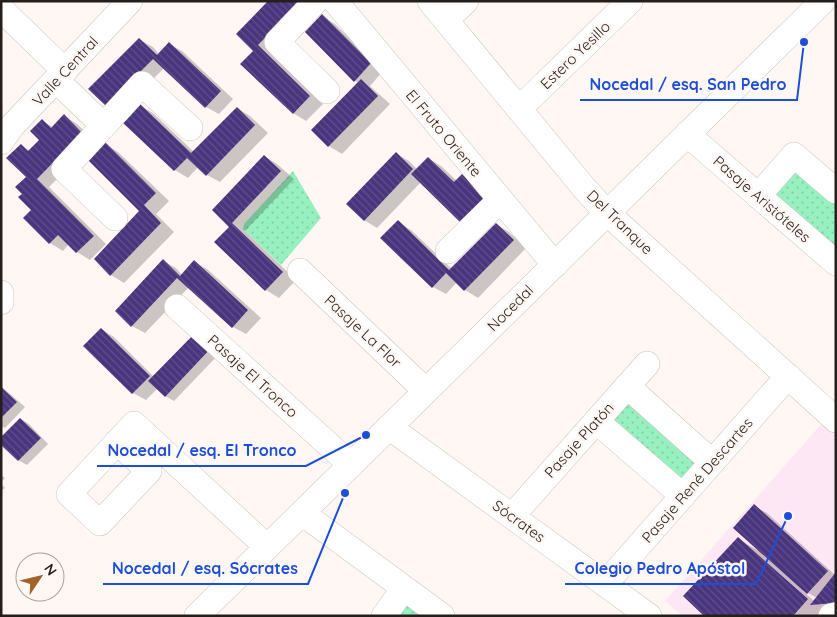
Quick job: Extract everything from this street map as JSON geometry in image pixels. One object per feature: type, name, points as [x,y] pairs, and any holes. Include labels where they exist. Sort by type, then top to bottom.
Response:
[{"type":"street","name":"Valle Central","points":[[1,142],[12,126],[130,1]]},
{"type":"street","points":[[316,1],[277,42],[327,91]]},
{"type":"street","name":"El Fruto Oriente","points":[[335,1],[555,264]]},
{"type":"street","name":"Del Tranque","points":[[430,1],[608,213],[836,420]]},
{"type":"street","points":[[446,20],[466,1]]},
{"type":"street","name":"Estero Yesillo","points":[[519,109],[630,1]]},
{"type":"street","name":"Nocedal","points":[[196,616],[823,1]]},
{"type":"street","points":[[1,10],[61,75],[103,125]]},
{"type":"street","points":[[115,218],[64,169],[142,84],[190,128]]},
{"type":"street","name":"Pasaje Aristóteles","points":[[687,134],[836,263]]},
{"type":"street","points":[[758,196],[794,155],[836,191]]},
{"type":"street","points":[[448,251],[500,200]]},
{"type":"street","name":"Pasaje La Flor","points":[[300,271],[426,391]]},
{"type":"street","points":[[1,293],[1,302]]},
{"type":"street","name":"Pasaje El Tronco","points":[[177,307],[351,465]]},
{"type":"street","name":"Pasaje Platón","points":[[512,516],[647,364]]},
{"type":"street","name":"Pasaje René Descartes","points":[[606,584],[788,376]]},
{"type":"street","points":[[627,386],[712,462]]},
{"type":"street","points":[[596,421],[683,496]]},
{"type":"street","name":"Sócrates","points":[[389,427],[649,616]]},
{"type":"street","points":[[126,433],[267,547]]},
{"type":"street","points":[[302,513],[442,616]]},
{"type":"street","points":[[384,616],[404,588]]},
{"type":"street","points":[[831,616],[836,615]]},
{"type":"shaded area","points":[[824,421],[836,432],[836,616],[683,616],[665,601]]},
{"type":"green space","points":[[793,165],[836,203],[836,253],[768,192]]},
{"type":"green space","points":[[293,171],[321,218],[281,265],[243,229],[244,224]]},
{"type":"green space","points":[[629,395],[703,462],[680,487],[605,421]]},
{"type":"green space","points":[[404,596],[431,616],[390,616]]},
{"type":"building","points":[[268,1],[301,1],[258,45],[310,96],[293,114],[240,64],[253,51],[236,34]]},
{"type":"building","points":[[322,14],[371,63],[354,82],[305,32]]},
{"type":"building","points":[[139,38],[157,55],[169,42],[221,91],[205,108],[153,59],[106,106],[88,89]]},
{"type":"building","points":[[361,79],[378,96],[328,147],[311,130]]},
{"type":"building","points":[[140,104],[191,153],[237,107],[255,125],[206,176],[187,158],[174,171],[123,123]]},
{"type":"building","points":[[64,114],[82,133],[37,179],[94,236],[76,253],[58,235],[49,244],[23,218],[31,210],[18,197],[22,194],[15,187],[26,177],[6,158],[21,144],[28,151],[39,140],[30,131],[42,119],[51,128]]},
{"type":"building","points":[[105,142],[156,193],[144,205],[161,223],[110,276],[94,259],[139,211],[88,160]]},
{"type":"building","points":[[396,152],[413,169],[364,221],[346,204]]},
{"type":"building","points":[[264,155],[281,171],[232,223],[283,272],[265,291],[214,242],[229,227],[212,210]]},
{"type":"building","points":[[428,157],[454,182],[462,174],[487,198],[462,224],[411,174]]},
{"type":"building","points":[[398,220],[449,270],[496,223],[514,240],[464,291],[446,273],[432,288],[380,238]]},
{"type":"building","points":[[163,259],[180,276],[194,260],[248,310],[232,328],[177,278],[131,327],[115,311]]},
{"type":"building","points":[[101,328],[150,376],[132,394],[83,346]]},
{"type":"building","points":[[196,332],[212,347],[165,397],[148,381]]},
{"type":"building","points":[[1,387],[17,402],[1,418]]},
{"type":"building","points":[[20,418],[41,438],[18,461],[1,445],[1,437]]},
{"type":"building","points":[[754,504],[828,571],[807,594],[733,528]]},
{"type":"building","points":[[738,537],[808,599],[793,616],[704,616],[683,596]]},
{"type":"building","points":[[836,572],[836,603],[810,605]]},
{"type":"place","name":"Nocedal / esq. San Pedro","points":[[804,42]]},
{"type":"place","name":"Nocedal / esq. El Tronco","points":[[366,435]]},
{"type":"place","name":"Nocedal / esq. Sócrates","points":[[345,493]]},
{"type":"place","name":"Colegio Pedro Apóstol","points":[[788,516]]}]
